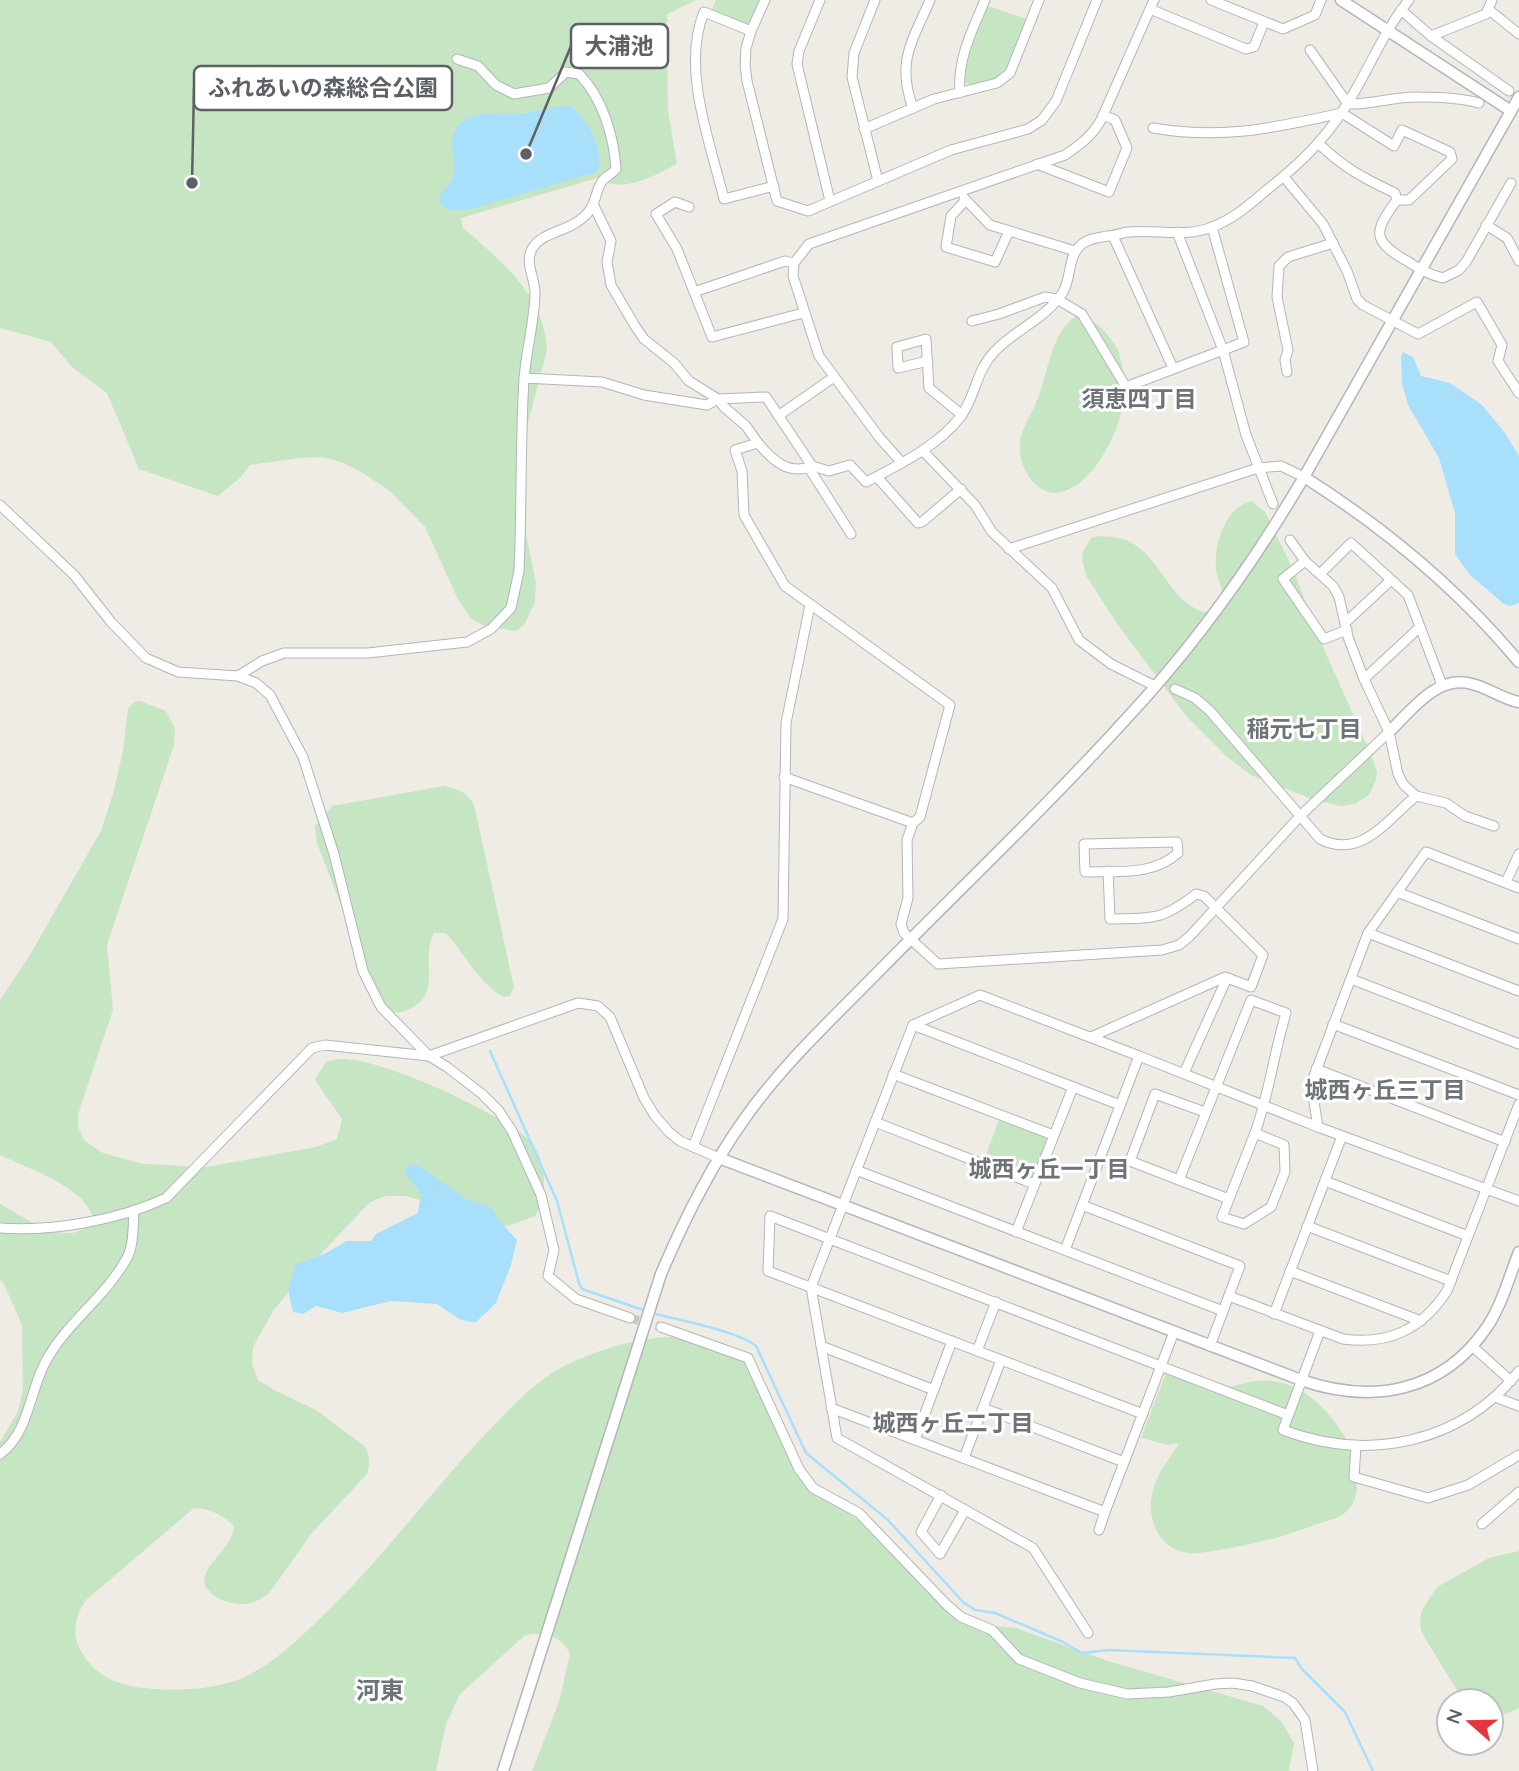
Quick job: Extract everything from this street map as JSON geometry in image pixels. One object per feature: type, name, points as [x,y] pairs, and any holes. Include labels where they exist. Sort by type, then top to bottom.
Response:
[{"type":"street","points":[[765,0],[746,48],[747,81],[778,201],[808,211],[951,150],[1028,129],[1042,120],[1056,101],[1097,0]]},
{"type":"street","points":[[820,0],[799,51],[797,64],[830,201]]},
{"type":"street","points":[[875,0],[851,64],[878,181]]},
{"type":"street","points":[[913,108],[904,76],[905,62],[930,0]]},
{"type":"street","points":[[960,93],[961,60],[985,0]]},
{"type":"street","points":[[864,129],[934,99],[997,83],[1010,73],[1039,0]]},
{"type":"street","points":[[1211,0],[1283,29],[1315,15],[1321,0]]},
{"type":"street","points":[[594,206],[611,241],[607,262],[611,285],[644,339],[674,363],[689,381],[719,399],[779,464],[799,471],[811,467],[828,471],[850,465],[866,482],[923,452],[962,415],[986,361],[1057,299],[1067,282],[1075,251],[1088,240],[1128,232],[1195,233],[1212,227],[1234,217],[1309,155],[1348,104],[1388,29],[1409,0]]},
{"type":"street","points":[[1348,2],[1515,114]]},
{"type":"street","points":[[902,463],[879,437],[819,356],[793,276],[794,263],[809,244],[1065,155],[1079,146],[1095,131],[1152,5],[1246,49],[1254,47],[1264,22]]},
{"type":"street","points":[[1431,36],[1486,14],[1490,5],[1519,34]]},
{"type":"street","points":[[503,1771],[657,1285],[694,1198],[770,1086],[910,939],[1126,720],[1214,615],[1275,526],[1421,270],[1515,114],[1514,94],[1431,36],[1401,10]]},
{"type":"street","points":[[751,31],[704,12],[698,26],[696,42],[698,93],[724,199],[774,186]]},
{"type":"street","points":[[1310,50],[1348,104]]},
{"type":"street","points":[[238,676],[262,661],[284,653],[368,653],[467,642],[482,635],[504,616],[514,599],[519,570],[524,378],[536,291],[529,262],[530,251],[549,234],[577,223],[594,206],[602,180],[616,169],[615,157],[601,107],[580,75],[566,72],[549,88],[514,94],[496,86],[478,66],[457,59]]},
{"type":"street","points":[[1348,104],[1362,105],[1418,97],[1479,103]]},
{"type":"street","points":[[1153,128],[1206,134],[1243,133],[1342,113],[1394,146],[1402,130],[1450,152],[1452,159],[1409,200],[1397,200]]},
{"type":"street","points":[[1037,164],[1110,192],[1127,148],[1115,120],[1103,115]]},
{"type":"street","points":[[1318,143],[1339,163],[1395,193],[1397,200],[1380,228],[1382,244],[1387,250],[1421,270],[1443,278],[1459,270],[1466,261],[1511,183]]},
{"type":"street","points":[[1284,177],[1323,224],[1357,299],[1370,310],[1394,319],[1418,334],[1477,302],[1502,345],[1498,361],[1519,393]]},
{"type":"street","points":[[957,191],[990,225],[1075,251]]},
{"type":"street","points":[[966,200],[951,216],[946,247],[995,262],[1009,231]]},
{"type":"street","points":[[689,207],[675,202],[656,215],[677,250],[712,337],[803,313]]},
{"type":"street","points":[[1486,225],[1507,238],[1519,261]]},
{"type":"street","points":[[972,321],[1045,297],[1057,299],[1082,314],[1126,387],[1244,342],[1212,227]]},
{"type":"street","points":[[1177,232],[1223,350],[1246,435],[1273,504]]},
{"type":"street","points":[[1113,236],[1173,368]]},
{"type":"street","points":[[1287,372],[1284,360],[1288,350],[1277,297],[1279,266],[1288,257],[1333,243]]},
{"type":"street","points":[[694,292],[785,261],[794,263]]},
{"type":"street","points":[[928,361],[929,388],[962,415]]},
{"type":"street","points":[[778,416],[834,377]]},
{"type":"street","points":[[524,378],[602,382],[644,395],[708,405],[719,399],[766,397],[851,534]]},
{"type":"street","points":[[758,443],[735,450],[742,471],[744,515],[785,586],[950,705],[920,817],[913,822],[907,840],[908,898],[901,924],[904,933],[938,964],[1162,950],[1179,945],[1217,910],[1301,815],[1442,685],[1471,683],[1519,702]]},
{"type":"street","points":[[923,452],[961,489],[1009,549],[1052,588],[1079,640],[1111,664],[1155,686]]},
{"type":"street","points":[[1009,549],[1258,468],[1281,466],[1304,477],[1374,523],[1479,617],[1519,662]]},
{"type":"street","points":[[877,477],[918,523],[961,489]]},
{"type":"street","points":[[0,505],[64,566],[111,622],[146,658],[178,672],[238,676],[256,683],[270,695],[303,757],[334,854],[363,971],[381,1007],[429,1055],[482,1094],[499,1111],[512,1132],[541,1195],[554,1250],[548,1276],[576,1299],[630,1318]]},
{"type":"street","points":[[1290,540],[1305,561],[1321,573],[1339,597],[1364,679],[1390,732],[1398,775],[1416,796],[1446,803],[1465,816],[1494,826]]},
{"type":"street","points":[[1321,573],[1351,543],[1408,595],[1442,685]]},
{"type":"street","points":[[1305,561],[1283,579],[1324,639],[1346,627],[1391,580]]},
{"type":"street","points":[[693,1147],[783,919],[786,723],[810,606]]},
{"type":"street","points":[[1364,679],[1420,628]]},
{"type":"street","points":[[1175,689],[1195,698],[1210,710],[1320,839],[1332,845],[1345,847],[1360,843],[1416,796]]},
{"type":"street","points":[[784,777],[913,822]]},
{"type":"street","points":[[1178,842],[1178,853],[1168,862],[1154,868],[1108,872],[1085,872],[1084,844],[1178,842]]},
{"type":"street","points":[[1318,1126],[1311,1084],[1368,933],[1426,852],[1519,887]]},
{"type":"street","points":[[1506,882],[1519,854]]},
{"type":"street","points":[[1091,1037],[1227,978],[1251,987],[1263,954],[1204,896],[1196,894],[1169,914],[1151,918],[1110,919],[1108,872]]},
{"type":"street","points":[[1397,892],[1519,939]]},
{"type":"street","points":[[1368,933],[1519,991]]},
{"type":"street","points":[[1184,1073],[1227,978]]},
{"type":"street","points":[[1351,979],[1519,1044]]},
{"type":"street","points":[[1088,1633],[1033,1548],[837,1438],[811,1287],[913,1025],[980,995],[1342,1136],[1519,1201]]},
{"type":"street","points":[[1179,1180],[1251,1000],[1286,1013],[1265,1105],[1222,1217],[1244,1224],[1271,1207],[1285,1172],[1284,1145],[1255,1133]]},
{"type":"street","points":[[0,1228],[18,1230],[86,1222],[134,1210],[166,1198],[312,1048],[325,1045],[415,1056],[429,1055],[578,1003],[598,1006],[610,1017],[644,1098],[655,1116],[680,1142],[1320,1387],[1354,1394],[1390,1391],[1435,1374],[1455,1362],[1488,1326],[1519,1252]]},
{"type":"street","points":[[1333,1024],[1519,1095]]},
{"type":"street","points":[[913,1025],[1120,1105]]},
{"type":"street","points":[[1065,1250],[1139,1056]]},
{"type":"street","points":[[1316,1069],[1505,1142]]},
{"type":"street","points":[[893,1074],[1053,1135]]},
{"type":"street","points":[[1016,1232],[1073,1087]]},
{"type":"street","points":[[1205,1112],[1155,1094],[1130,1161],[1229,1199]]},
{"type":"street","points":[[1229,1296],[1343,1339],[1383,1339],[1409,1329],[1439,1303],[1451,1281],[1519,1104]]},
{"type":"street","points":[[875,1122],[1034,1184]]},
{"type":"street","points":[[1274,1314],[1342,1136]]},
{"type":"street","points":[[856,1170],[1223,1311]]},
{"type":"street","points":[[1325,1181],[1468,1236]]},
{"type":"street","points":[[1082,1205],[1240,1266],[1210,1346]]},
{"type":"street","points":[[0,1454],[13,1443],[22,1427],[46,1361],[58,1342],[106,1287],[129,1255],[134,1210]]},
{"type":"street","points":[[1143,1414],[768,1271],[770,1216],[1288,1415]]},
{"type":"street","points":[[1307,1226],[1451,1281]]},
{"type":"street","points":[[1290,1271],[1421,1321]]},
{"type":"street","points":[[977,1351],[996,1303]]},
{"type":"street","points":[[661,1328],[748,1358],[799,1469],[813,1488],[859,1513],[947,1605],[961,1617],[992,1630],[1019,1659],[1080,1683],[1127,1694],[1169,1692],[1233,1683],[1252,1686],[1284,1697],[1293,1703],[1305,1720],[1313,1771]]},
{"type":"street","points":[[1320,1331],[1283,1430],[1332,1444],[1395,1444],[1424,1437],[1481,1408],[1519,1371]]},
{"type":"street","points":[[1099,1530],[1174,1332]]},
{"type":"street","points":[[915,1440],[952,1341]]},
{"type":"street","points":[[821,1346],[934,1390]]},
{"type":"street","points":[[1472,1346],[1511,1381]]},
{"type":"street","points":[[964,1458],[1001,1360]]},
{"type":"street","points":[[1495,1397],[1519,1406]]},
{"type":"street","points":[[831,1408],[1105,1512]]},
{"type":"street","points":[[983,1408],[1124,1462]]},
{"type":"street","points":[[1356,1446],[1354,1476],[1428,1498],[1468,1485],[1519,1455]]},
{"type":"street","points":[[1482,1524],[1519,1492]]},
{"type":"street","points":[[941,1495],[921,1532],[940,1554],[965,1510]]},
{"type":"green space","points":[[0,0],[696,0],[667,14],[668,110],[677,164],[637,182],[607,183],[597,178],[461,218],[463,228],[506,267],[530,296],[544,330],[547,350],[527,426],[518,495],[536,583],[535,602],[524,625],[516,631],[485,626],[471,619],[457,597],[425,527],[390,491],[341,462],[323,457],[250,465],[241,477],[218,496],[139,469],[107,393],[72,367],[51,342],[0,328]]},
{"type":"green space","points":[[716,0],[761,0],[748,25],[712,9]]},
{"type":"green space","points":[[988,6],[1026,19],[1006,70],[987,82],[965,83],[966,62]]},
{"type":"green space","points":[[1075,317],[1088,319],[1096,324],[1116,346],[1123,372],[1123,403],[1119,421],[1101,459],[1083,480],[1072,488],[1052,493],[1036,485],[1030,478],[1022,461],[1020,443],[1024,427],[1040,393],[1055,344],[1060,333]]},
{"type":"green space","points":[[1251,501],[1265,512],[1293,569],[1322,645],[1377,772],[1369,795],[1355,804],[1341,806],[1312,799],[1251,775],[1226,756],[1186,716],[1118,625],[1087,577],[1082,560],[1083,551],[1092,537],[1114,537],[1131,543],[1144,552],[1188,604],[1203,612],[1214,610],[1222,598],[1216,569],[1219,538],[1234,511]]},
{"type":"green space","points":[[140,701],[166,711],[175,729],[174,745],[107,945],[113,1010],[78,1114],[78,1127],[85,1141],[103,1153],[143,1164],[206,1167],[316,1147],[337,1139],[342,1119],[315,1080],[326,1062],[341,1059],[383,1067],[409,1076],[465,1101],[511,1126],[533,1144],[542,1164],[544,1186],[535,1216],[493,1228],[405,1196],[386,1196],[370,1202],[315,1260],[273,1311],[253,1347],[252,1364],[258,1380],[316,1410],[364,1446],[369,1459],[367,1474],[311,1534],[270,1592],[249,1604],[236,1604],[220,1599],[210,1592],[205,1584],[208,1569],[227,1544],[234,1526],[216,1513],[194,1508],[86,1600],[76,1621],[75,1633],[78,1645],[89,1663],[114,1681],[134,1687],[175,1690],[224,1684],[258,1670],[290,1647],[331,1608],[478,1442],[542,1380],[565,1365],[601,1351],[641,1340],[678,1337],[700,1341],[747,1361],[778,1426],[820,1495],[875,1531],[947,1608],[974,1624],[1016,1628],[1108,1661],[1263,1706],[1281,1721],[1294,1743],[1289,1771],[532,1771],[559,1702],[570,1654],[557,1639],[544,1634],[531,1634],[524,1636],[460,1694],[446,1724],[436,1771],[0,1771],[0,1442],[18,1411],[23,1390],[22,1325],[0,1280],[0,1204],[49,1230],[63,1233],[75,1232],[85,1227],[92,1215],[77,1195],[66,1187],[0,1155],[0,1000],[30,955],[101,831],[123,751],[128,709],[134,702]]},
{"type":"green space","points":[[444,786],[462,792],[474,805],[514,987],[510,996],[504,997],[495,991],[480,977],[446,933],[434,933],[430,943],[429,976],[425,995],[407,1010],[388,1011],[381,1009],[317,843],[315,826],[332,806]]},
{"type":"green space","points":[[999,1120],[1045,1137],[1033,1176],[984,1160]]},
{"type":"green space","points":[[1166,1373],[1217,1394],[1238,1385],[1271,1381],[1285,1384],[1309,1396],[1330,1416],[1350,1446],[1357,1487],[1352,1505],[1337,1518],[1259,1542],[1199,1553],[1185,1553],[1174,1549],[1158,1532],[1151,1509],[1157,1478],[1179,1443],[1168,1445],[1141,1438]]},
{"type":"green space","points":[[1519,1551],[1519,1708],[1505,1714],[1505,1687],[1455,1687],[1429,1645],[1421,1630],[1420,1621],[1422,1610],[1437,1587],[1489,1558]]},
{"type":"water","points":[[568,105],[581,116],[593,135],[599,156],[597,172],[467,210],[447,210],[442,205],[441,194],[454,173],[452,143],[460,123],[476,115],[525,113]]},
{"type":"water","points":[[1403,352],[1413,357],[1421,376],[1450,383],[1482,405],[1505,433],[1519,456],[1519,603],[1510,606],[1504,604],[1470,575],[1455,554],[1455,513],[1439,458],[1408,405],[1402,383]]},
{"type":"water","points":[[407,1164],[419,1166],[466,1199],[492,1208],[499,1221],[517,1240],[511,1265],[496,1303],[475,1323],[459,1319],[437,1304],[391,1301],[342,1313],[316,1306],[303,1314],[293,1312],[288,1289],[295,1265],[347,1241],[371,1241],[376,1234],[418,1213],[421,1194],[405,1173]]},
{"type":"waterway","points":[[490,1051],[557,1201],[582,1289],[646,1311]]},
{"type":"waterway","points":[[652,1313],[722,1331],[756,1346],[806,1453],[888,1520],[963,1602],[975,1610],[995,1613],[1082,1653],[1109,1650],[1295,1658],[1302,1669],[1345,1712],[1373,1771]]},
{"type":"tunnel","points":[[630,1318],[661,1327]]},
{"type":"place","name":"大浦池","points":[[526,154]]},
{"type":"place","name":"ふれあいの森総合公園","points":[[192,183]]},
{"type":"district","name":"須恵四丁目","points":[[1139,399]]},
{"type":"district","name":"稲元七丁目","points":[[1304,729]]},
{"type":"district","name":"城西ヶ丘三丁目","points":[[1385,1090]]},
{"type":"district","name":"城西ヶ丘一丁目","points":[[1049,1169]]},
{"type":"district","name":"城西ヶ丘二丁目","points":[[953,1423]]},
{"type":"district","name":"河東","points":[[380,1691]]}]
